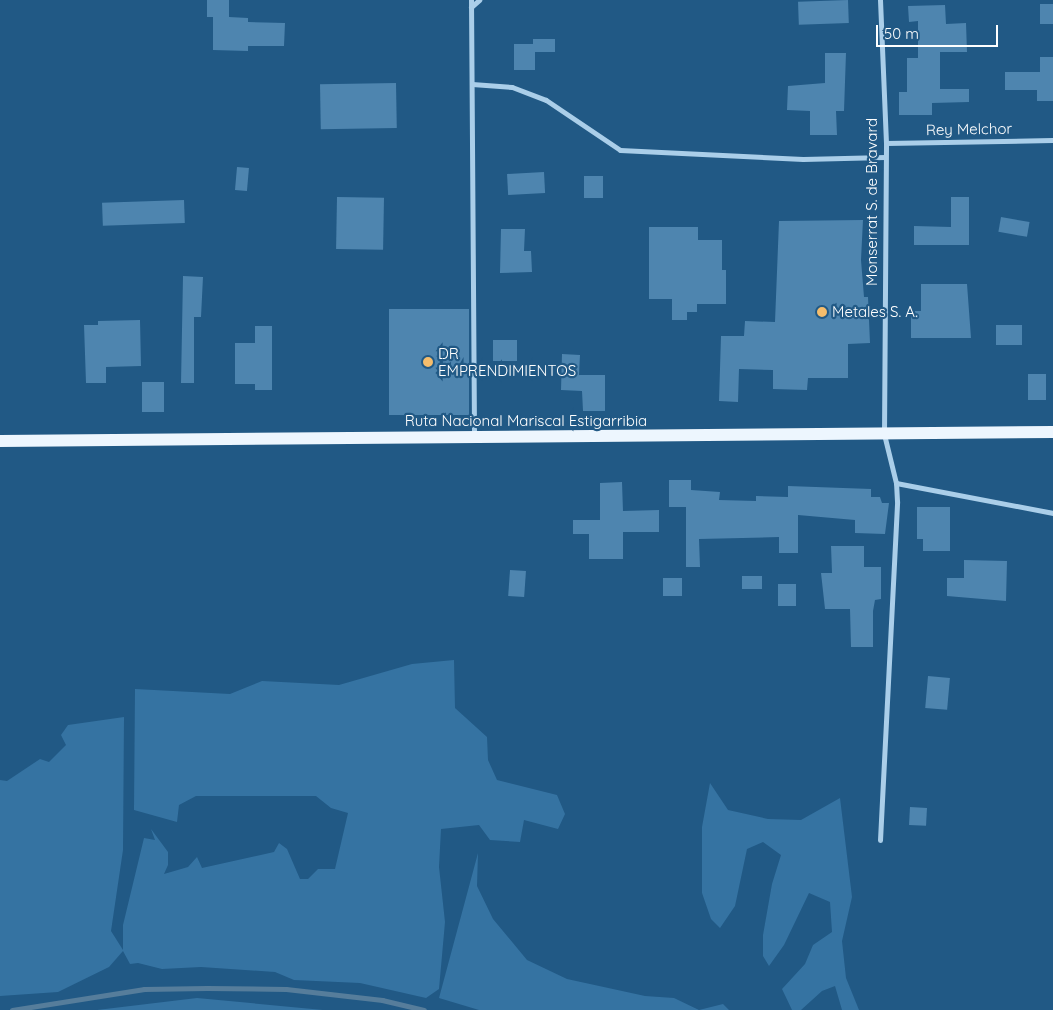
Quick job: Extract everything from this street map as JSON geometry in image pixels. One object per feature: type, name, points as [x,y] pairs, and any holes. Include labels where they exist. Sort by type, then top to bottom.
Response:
[{"type":"main road","name":"Ruta Nacional Mariscal Estigarribia","points":[[0,441],[1053,432]]},
{"type":"street","points":[[471,0],[474,438]]},
{"type":"street","points":[[471,7],[479,0]]},
{"type":"street","name":"Monserrat S. de Bravard","points":[[880,0],[886,143],[884,434],[896,483],[880,840]]},
{"type":"street","points":[[472,84],[512,87],[546,100],[620,150],[803,159],[885,157]]},
{"type":"street","name":"Rey Melchor","points":[[886,143],[1053,140]]},
{"type":"street","points":[[896,483],[1053,513]]},
{"type":"shaded area","points":[[454,660],[455,708],[487,737],[488,760],[497,780],[557,795],[565,814],[558,829],[524,820],[520,842],[490,840],[479,825],[441,829],[439,867],[445,922],[439,989],[426,998],[360,983],[294,980],[275,972],[201,967],[162,969],[138,963],[130,964],[123,951],[109,967],[58,992],[0,996],[0,780],[7,781],[40,759],[49,762],[66,745],[61,735],[68,725],[124,717],[123,850],[111,931],[123,950],[123,925],[144,838],[155,840],[151,829],[168,852],[168,865],[164,874],[188,867],[197,857],[202,868],[274,852],[279,843],[287,849],[300,879],[308,879],[318,869],[335,869],[348,813],[331,808],[316,796],[196,796],[179,805],[177,822],[134,810],[135,689],[230,694],[262,681],[339,685],[412,664]]},
{"type":"shaded area","points":[[710,783],[728,810],[768,819],[801,820],[840,798],[852,897],[842,941],[846,978],[859,1010],[842,1010],[835,986],[822,991],[801,1010],[792,1010],[782,989],[805,964],[813,945],[832,932],[830,902],[809,893],[784,945],[769,966],[763,956],[763,935],[772,884],[781,855],[763,842],[747,849],[735,906],[720,928],[711,919],[702,893],[702,827]]},
{"type":"shaded area","points":[[478,853],[477,886],[493,919],[527,960],[567,979],[645,996],[674,998],[699,1010],[479,1010],[439,998]]},
{"type":"shaded area","points":[[197,998],[323,1010],[97,1010]]},
{"type":"shaded area","points":[[723,1004],[729,1010],[699,1010]]},
{"type":"building","points":[[207,0],[229,0],[229,17],[248,18],[248,22],[285,23],[284,46],[248,46],[248,51],[213,50],[213,17],[207,17]]},
{"type":"building","points":[[848,0],[849,23],[799,25],[798,2]]},
{"type":"building","points":[[1040,4],[1053,4],[1053,24],[1040,24]]},
{"type":"building","points":[[945,5],[946,24],[966,23],[967,52],[940,52],[940,89],[969,89],[969,102],[932,103],[932,115],[899,115],[899,92],[907,92],[907,58],[918,58],[918,21],[909,22],[908,6]]},
{"type":"building","points":[[533,39],[555,39],[555,52],[535,52],[535,70],[514,70],[514,44],[533,44]]},
{"type":"building","points":[[825,53],[846,53],[844,111],[836,111],[837,135],[810,135],[810,111],[787,110],[788,86],[825,83]]},
{"type":"building","points":[[1040,57],[1053,57],[1053,101],[1037,101],[1037,90],[1005,90],[1005,72],[1040,72]]},
{"type":"building","points":[[396,83],[397,128],[321,129],[320,84]]},
{"type":"building","points":[[237,167],[249,168],[247,191],[235,190]]},
{"type":"building","points":[[544,172],[545,193],[508,195],[507,174]]},
{"type":"building","points":[[584,176],[603,176],[603,198],[584,198]]},
{"type":"building","points":[[337,197],[384,198],[383,250],[336,249]]},
{"type":"building","points":[[951,197],[969,197],[969,245],[914,245],[914,226],[951,227]]},
{"type":"building","points":[[184,200],[185,223],[103,226],[102,203]]},
{"type":"building","points":[[1001,217],[1030,222],[1027,237],[998,232]]},
{"type":"building","name":"Metales S. A.","points":[[863,220],[861,260],[864,297],[868,297],[870,343],[848,344],[848,378],[808,378],[807,390],[773,389],[773,370],[739,369],[738,402],[719,401],[721,336],[744,336],[745,321],[775,322],[779,221]]},
{"type":"building","points":[[649,227],[698,227],[698,240],[722,240],[722,270],[726,270],[726,304],[697,304],[697,312],[687,312],[687,320],[672,320],[672,299],[649,299]]},
{"type":"building","points":[[501,229],[525,229],[524,251],[531,251],[532,272],[500,273]]},
{"type":"building","points":[[183,276],[203,277],[201,317],[194,317],[194,383],[181,383]]},
{"type":"building","points":[[921,284],[967,284],[971,338],[911,338],[911,311],[921,311]]},
{"type":"building","name":"DR EMPRENDIMIENTOS","points":[[389,309],[469,309],[469,415],[389,415]]},
{"type":"building","points":[[140,320],[141,366],[106,367],[106,383],[86,383],[84,325],[98,325],[98,321]]},
{"type":"building","points":[[996,325],[1022,325],[1022,345],[996,345]]},
{"type":"building","points":[[255,326],[272,326],[272,390],[255,390],[255,384],[235,384],[235,343],[255,343]]},
{"type":"building","points":[[493,340],[517,340],[517,361],[493,361]]},
{"type":"building","points":[[562,354],[580,355],[579,375],[605,375],[605,411],[583,411],[582,391],[561,390]]},
{"type":"building","points":[[1028,374],[1046,374],[1046,400],[1028,400]]},
{"type":"building","points":[[142,382],[164,382],[164,412],[142,412]]},
{"type":"building","points":[[669,480],[691,480],[691,490],[720,492],[719,500],[756,501],[756,496],[788,497],[788,486],[871,489],[871,497],[880,497],[882,503],[889,503],[885,534],[855,533],[855,520],[798,515],[798,553],[779,553],[779,537],[699,539],[700,567],[686,567],[686,507],[669,507]]},
{"type":"building","points":[[622,482],[623,511],[659,510],[659,532],[623,532],[623,559],[589,559],[589,534],[573,534],[573,520],[600,520],[600,483]]},
{"type":"building","points":[[917,507],[950,507],[950,551],[923,551],[923,539],[917,539]]},
{"type":"building","points":[[831,546],[864,546],[864,567],[881,567],[881,599],[875,600],[873,611],[873,647],[851,647],[850,609],[825,609],[821,573],[832,573]]},
{"type":"building","points":[[964,560],[1007,561],[1006,601],[947,596],[947,578],[964,578]]},
{"type":"building","points":[[510,570],[526,571],[524,597],[508,596]]},
{"type":"building","points":[[742,576],[762,576],[762,589],[742,589]]},
{"type":"building","points":[[663,578],[682,578],[682,596],[663,596]]},
{"type":"building","points":[[778,584],[796,584],[796,606],[778,606]]},
{"type":"building","points":[[928,676],[950,678],[947,710],[925,708]]},
{"type":"building","points":[[910,807],[927,808],[926,826],[909,825]]},
{"type":"waterway","points":[[12,1010],[144,989],[207,988],[286,989],[382,1000],[424,1010]]},
{"type":"place","name":"Metales S. A.","points":[[822,312]]},
{"type":"place","name":"DR EMPRENDIMIENTOS","points":[[428,362]]}]
